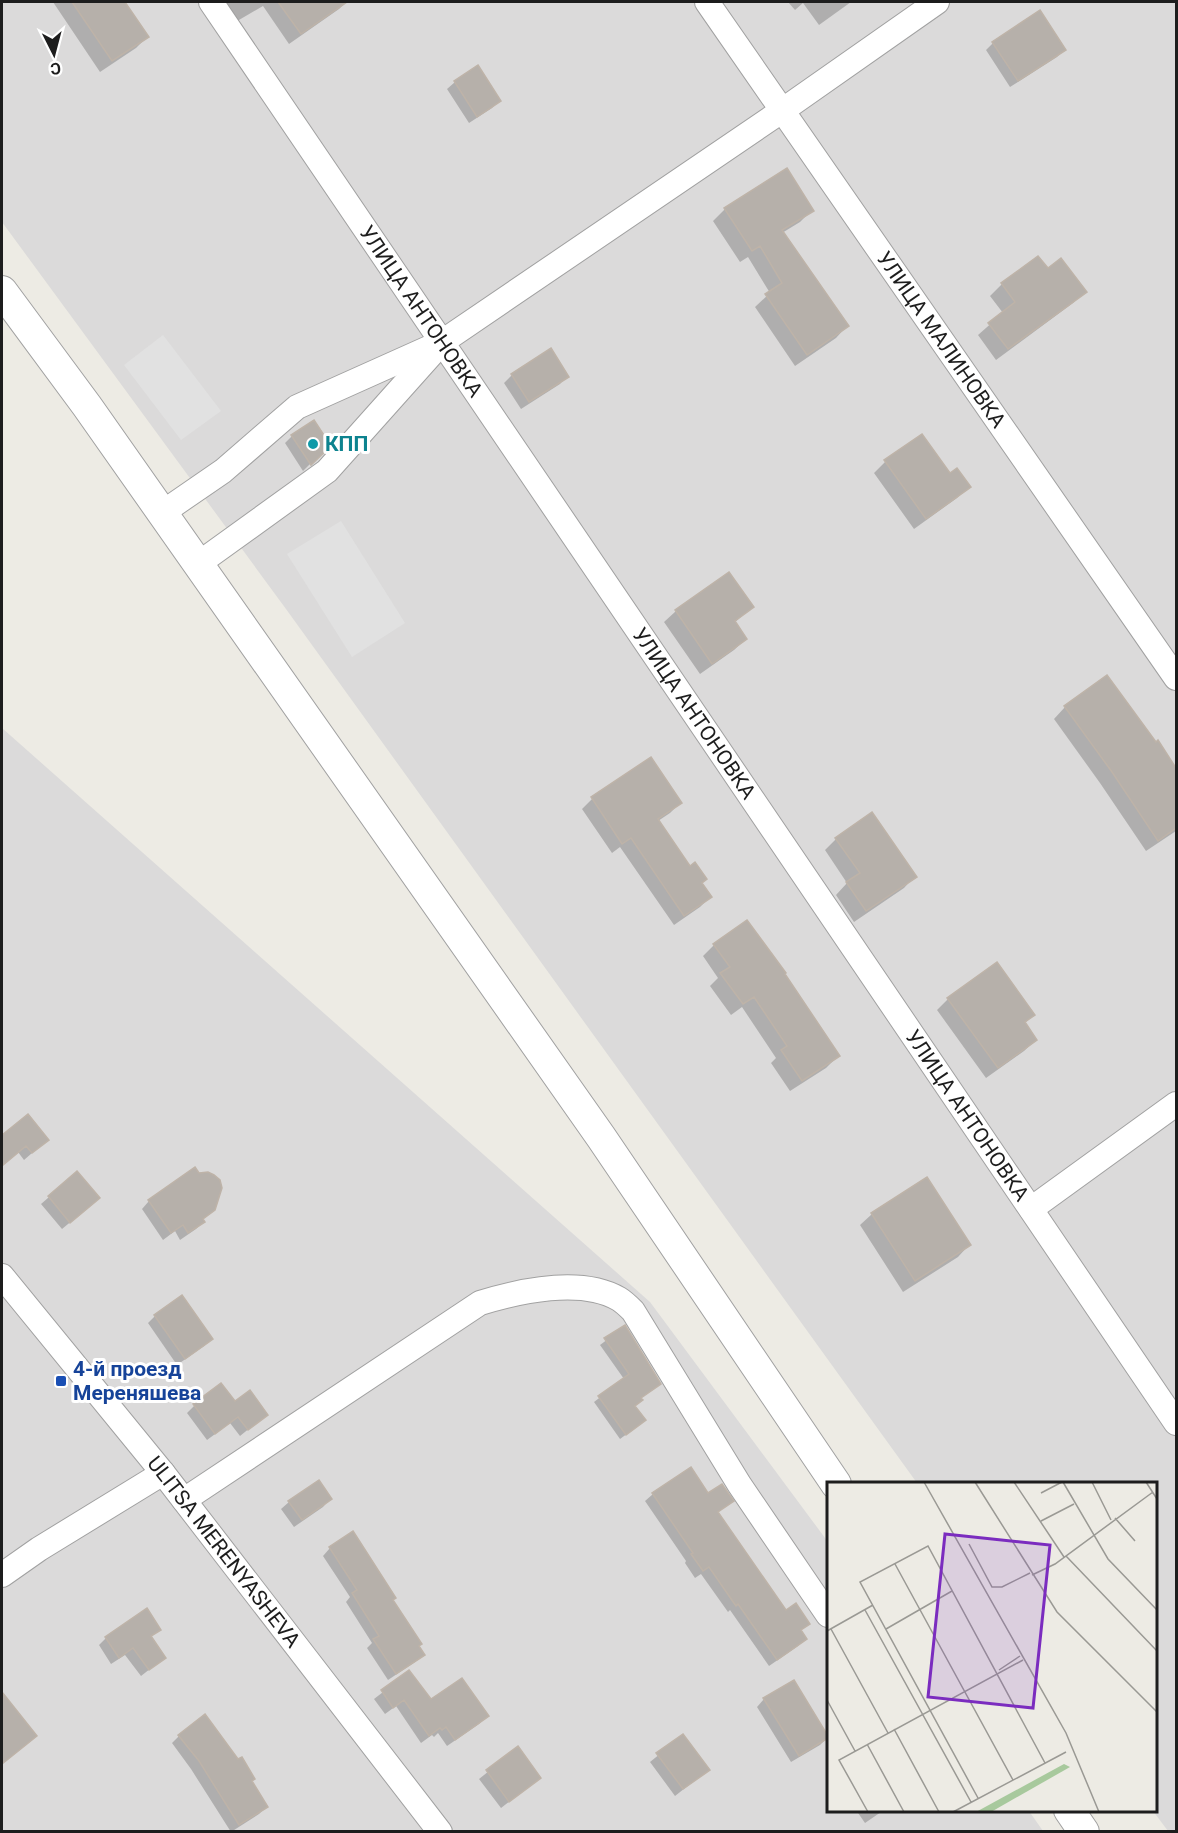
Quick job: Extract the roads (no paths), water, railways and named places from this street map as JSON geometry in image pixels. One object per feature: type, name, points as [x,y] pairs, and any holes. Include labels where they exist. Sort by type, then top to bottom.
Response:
[{"type":"street","name":"УЛИЦА АНТОНОВКА","points":[[210,2],[1176,1423]]},
{"type":"street","name":"УЛИЦА МАЛИНОВКА","points":[[707,2],[1176,678]]},
{"type":"street","points":[[162,513],[223,471],[297,407],[442,342],[783,110],[937,2]]},
{"type":"street","points":[[2,291],[76,391],[602,1137],[835,1482]]},
{"type":"street","points":[[198,564],[327,471],[442,342]]},
{"type":"street","points":[[1031,1209],[1176,1104]]},
{"type":"street","name":"ULITSA MERENYASHEVA","points":[[2,1276],[163,1473],[440,1832]]},
{"type":"street","points":[[184,1500],[480,1303],[510,1294],[544,1289],[574,1288],[599,1291],[619,1299],[633,1311],[739,1484],[827,1614]]},
{"type":"street","points":[[2,1575],[39,1549],[163,1473]]},
{"type":"street","points":[[1070,1812],[1084,1832]]},
{"type":"place","name":"КПП","points":[[313,444]]},
{"type":"place","name":"4-й проезд Мереняшева","points":[[61,1381]]}]
